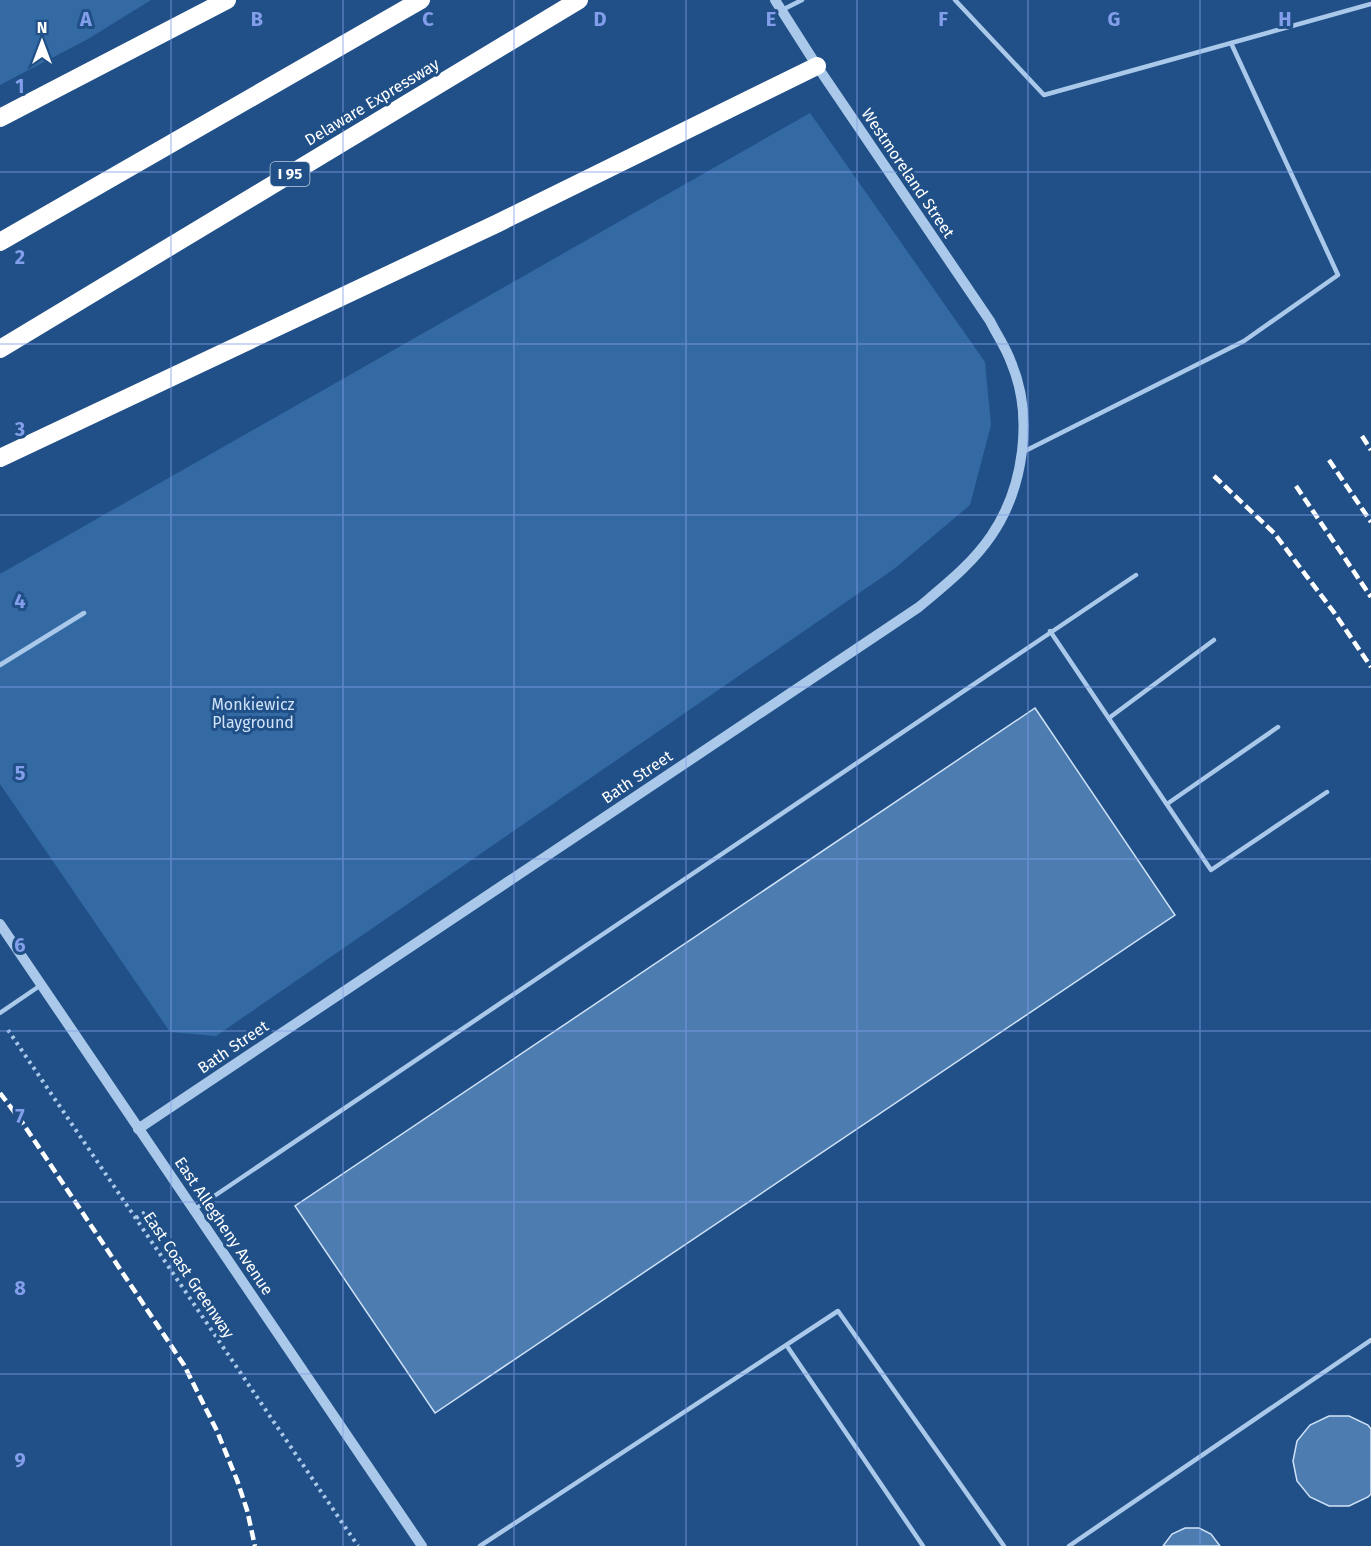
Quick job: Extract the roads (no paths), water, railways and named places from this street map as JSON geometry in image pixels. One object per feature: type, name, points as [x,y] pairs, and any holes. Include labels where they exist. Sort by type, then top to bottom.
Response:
[{"type":"highway","points":[[0,118],[227,0]]},
{"type":"highway","points":[[0,242],[421,0]]},
{"type":"highway","name":"Delaware Expressway","points":[[0,349],[579,0]]},
{"type":"highway","points":[[0,458],[496,224],[817,66]]},
{"type":"street","name":"Westmoreland Street","points":[[775,0],[817,66],[990,321],[1012,365]]},
{"type":"street","name":"Bath Street","points":[[138,1129],[919,607],[974,557],[992,535],[1007,504],[1023,452],[1021,394],[1012,365]]},
{"type":"street","name":"East Allegheny Avenue","points":[[0,924],[138,1129],[195,1209],[419,1545]]},
{"type":"lane","points":[[782,10],[802,0]]},
{"type":"lane","points":[[954,0],[1044,95],[1371,4]]},
{"type":"lane","points":[[1023,452],[1244,341],[1338,275],[1231,43]]},
{"type":"lane","points":[[195,1209],[1136,575]]},
{"type":"lane","points":[[0,665],[84,613]]},
{"type":"lane","points":[[1050,632],[1211,870],[1327,792]]},
{"type":"lane","points":[[1109,718],[1214,640]]},
{"type":"lane","points":[[1167,804],[1278,727]]},
{"type":"lane","points":[[0,1013],[41,985]]},
{"type":"lane","points":[[480,1546],[838,1311],[1004,1546]]},
{"type":"lane","points":[[1069,1546],[1371,1340]]},
{"type":"lane","points":[[787,1346],[923,1546]]},
{"type":"railway","points":[[1362,436],[1371,450]]},
{"type":"railway","points":[[1329,460],[1371,522]]},
{"type":"railway","points":[[1214,476],[1274,533],[1333,611],[1371,667]]},
{"type":"railway","points":[[1296,486],[1371,597]]},
{"type":"railway","points":[[0,1093],[22,1122],[184,1365],[217,1431],[237,1480],[255,1546]]},
{"type":"park label","name":"Monkiewicz Playground","points":[[253,713]]}]
